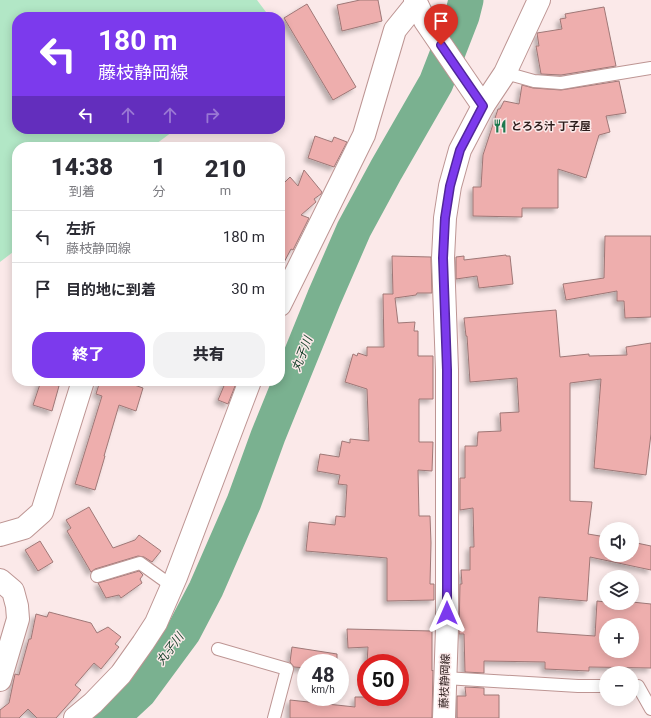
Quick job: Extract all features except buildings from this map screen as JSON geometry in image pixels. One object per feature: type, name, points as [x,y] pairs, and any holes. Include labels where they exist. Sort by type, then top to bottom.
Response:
[{"type":"street","name":"藤枝静岡線","points":[[444,718],[447,628],[447,370],[443,258],[445,218],[450,186],[460,150],[483,106],[505,73],[539,0]]},
{"type":"street","points":[[285,294],[364,135],[395,30],[419,8],[465,81],[483,106]]},
{"type":"street","points":[[0,535],[24,528],[42,512],[81,386]]},
{"type":"street","points":[[75,718],[93,703],[120,674],[156,623],[172,586],[248,386]]},
{"type":"street","points":[[0,580],[13,591],[17,606],[18,619],[0,680]]},
{"type":"lane","points":[[505,73],[534,81],[562,83],[651,68]]},
{"type":"lane","points":[[97,576],[140,563],[172,586]]},
{"type":"lane","points":[[218,649],[287,669],[274,718]]},
{"type":"lane","points":[[445,678],[599,686]]},
{"type":"lane","points":[[639,688],[651,710]]},
{"type":"green space","points":[[0,0],[257,0],[266,12],[12,12],[12,134],[169,134],[159,142],[12,142],[12,253],[0,262]]},
{"type":"waterway","name":"丸子川","points":[[111,718],[139,692],[184,631],[206,589],[244,502],[268,436],[324,298],[354,229],[436,83],[462,16],[466,0]]},
{"type":"place","name":"とろろ汁 丁子屋","points":[[500,126]]},
{"type":"route","points":[[441,45],[483,106],[460,150],[450,186],[445,218],[443,258],[447,370],[447,613]]}]
